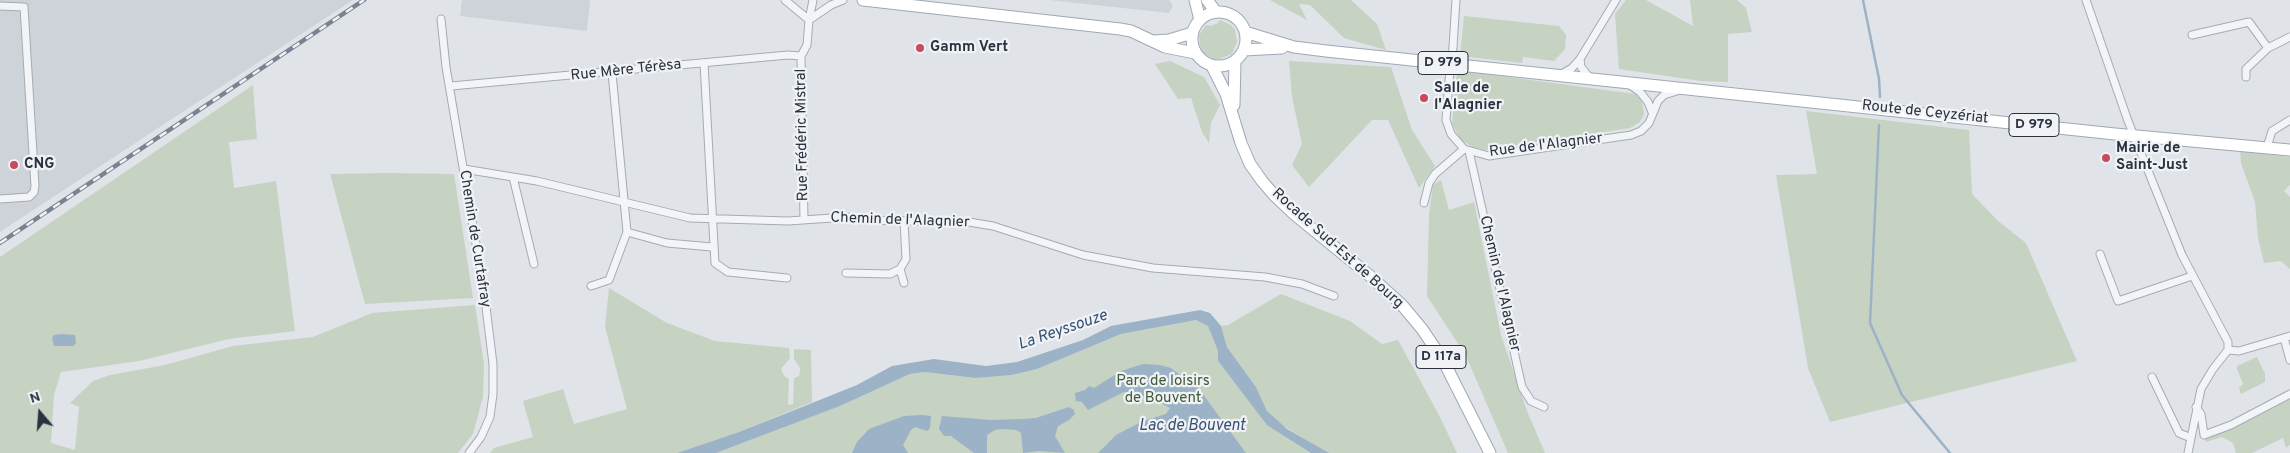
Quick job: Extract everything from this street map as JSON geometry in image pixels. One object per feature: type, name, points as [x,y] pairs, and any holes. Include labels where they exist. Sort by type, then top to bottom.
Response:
[{"type":"main road","points":[[863,0],[1120,29],[1165,47],[1195,53]]},
{"type":"main road","points":[[1195,0],[1200,20]]},
{"type":"main road","points":[[1207,0],[1216,12]]},
{"type":"main road","points":[[1216,12],[1231,15],[1242,25],[1246,41],[1244,50],[1235,61],[1220,67],[1212,66],[1203,61],[1192,47],[1192,33],[1200,20],[1216,12]]},
{"type":"main road","name":"D 979","points":[[1245,32],[1294,48]]},
{"type":"main road","points":[[1153,41],[1169,40],[1192,33]]},
{"type":"main road","name":"D 979","points":[[1244,50],[1294,48],[1590,78]]},
{"type":"main road","name":"D 117a","points":[[1234,120],[1233,72],[1235,61]]},
{"type":"main road","name":"D 117a","points":[[1212,66],[1226,94],[1234,120]]},
{"type":"main road","name":"Route de Ceyzériat","points":[[1590,78],[2134,136],[2290,150]]},
{"type":"main road","name":"Rocade Sud-Est de Bourg","points":[[1234,120],[1250,164],[1274,195],[1402,305],[1433,344],[1490,453]]},
{"type":"street","points":[[785,0],[809,20],[831,5],[843,0]]},
{"type":"street","name":"Rue Frédéric Mistral","points":[[804,220],[801,56],[807,45],[813,0]]},
{"type":"street","points":[[1424,203],[1429,183],[1435,174],[1467,150],[1451,134],[1446,120],[1456,0]]},
{"type":"street","points":[[1560,76],[1572,68],[1580,59],[1616,0]]},
{"type":"street","points":[[2086,0],[2134,136],[2182,255],[2228,342],[2228,350],[2213,369],[2201,389],[2188,453]]},
{"type":"street","points":[[0,6],[24,7],[35,186],[34,192],[29,197],[0,199]]},
{"type":"street","name":"Chemin de Curtafray","points":[[441,20],[446,66],[451,86],[484,291],[493,364],[493,394],[490,417],[481,437],[469,453]]},
{"type":"street","points":[[2192,35],[2248,22],[2268,48]]},
{"type":"street","points":[[2246,77],[2246,69],[2268,48],[2290,38]]},
{"type":"street","name":"Rue Mère Térèsa","points":[[451,86],[788,55],[801,56]]},
{"type":"street","points":[[1580,59],[1582,67],[1590,78]]},
{"type":"street","points":[[704,63],[713,220],[712,247],[715,263],[728,272],[786,278]]},
{"type":"street","points":[[591,286],[609,280],[627,232],[612,72]]},
{"type":"street","points":[[1620,81],[1640,92],[1648,102],[1652,112]]},
{"type":"street","name":"Rue de l'Alagnier","points":[[1467,150],[1489,156],[1631,135],[1645,127],[1658,101],[1664,96],[1688,88]]},
{"type":"street","points":[[2267,148],[2272,131],[2290,120]]},
{"type":"street","name":"Chemin de l'Alagnier","points":[[1467,150],[1522,387],[1531,401],[1544,407]]},
{"type":"street","name":"Chemin de l'Alagnier","points":[[464,169],[513,177],[690,218],[713,220],[804,220],[847,217],[860,220],[969,222],[993,226],[1083,255],[1153,268],[1264,277],[1302,284],[1334,296]]},
{"type":"street","points":[[513,177],[534,264]]},
{"type":"street","points":[[846,273],[890,274],[900,269],[906,259],[904,221]]},
{"type":"street","points":[[627,232],[667,243],[712,247]]},
{"type":"street","points":[[2100,254],[2118,301],[2192,276]]},
{"type":"street","points":[[900,269],[904,283]]},
{"type":"street","points":[[2228,350],[2239,351],[2287,337],[2290,360]]},
{"type":"street","points":[[2152,376],[2179,433],[2191,438]]},
{"type":"street","points":[[2196,407],[2201,414],[2204,435],[2231,426],[2290,394]]},
{"type":"shaded area","points":[[0,0],[353,0],[0,232]]},
{"type":"shaded area","points":[[462,0],[590,0],[587,31],[460,16]]},
{"type":"shaded area","points":[[1049,0],[1169,0],[1173,6],[1169,13]]},
{"type":"green space","points":[[1270,0],[1351,0],[1377,24],[1386,50],[1344,38],[1310,5],[1299,4],[1307,20]]},
{"type":"green space","points":[[1626,0],[1646,0],[1693,26],[1690,0],[1737,0],[1746,8],[1752,32],[1728,34],[1728,82],[1701,81],[1619,69],[1615,14]]},
{"type":"green space","points":[[1464,16],[1559,26],[1566,35],[1565,49],[1554,61],[1523,57],[1522,63],[1460,56]]},
{"type":"green space","points":[[1220,20],[1231,25],[1235,30],[1237,42],[1232,54],[1220,59],[1214,59],[1203,53],[1200,47],[1199,35],[1206,25],[1210,26],[1218,23]]},
{"type":"green space","points":[[1170,61],[1204,77],[1220,105],[1211,123],[1209,143],[1202,132],[1191,98],[1178,99],[1155,64]]},
{"type":"green space","points":[[1289,61],[1391,67],[1412,130],[1435,166],[1419,188],[1388,120],[1372,120],[1309,187],[1292,165],[1302,144],[1292,97]]},
{"type":"green space","points":[[1457,70],[1635,94],[1642,100],[1644,114],[1640,122],[1630,128],[1485,150],[1473,147],[1461,140],[1452,124]]},
{"type":"green space","points":[[253,85],[257,139],[229,142],[234,188],[276,181],[295,331],[229,339],[139,361],[61,372],[54,395],[51,443],[75,450],[79,407],[70,403],[93,381],[110,375],[165,365],[233,346],[313,337],[372,313],[475,305],[484,364],[483,397],[473,434],[458,453],[0,453],[0,257]]},
{"type":"green space","points":[[1806,111],[1969,130],[1972,194],[1998,221],[2026,243],[2077,361],[1830,422],[1808,368],[1776,175],[1817,174]]},
{"type":"green space","points":[[2240,151],[2290,157],[2290,185],[2284,191],[2290,197],[2290,269],[2281,261],[2264,263],[2258,238],[2255,202],[2241,163]]},
{"type":"green space","points":[[330,174],[454,174],[473,298],[365,304]]},
{"type":"green space","points":[[1441,180],[1449,210],[1474,202],[1501,335],[1527,411],[1545,453],[1508,453],[1466,356],[1427,296],[1429,215],[1433,185]]},
{"type":"green space","points":[[609,288],[667,323],[715,341],[789,348],[790,358],[781,369],[784,376],[789,379],[788,405],[793,404],[794,378],[799,376],[800,372],[800,368],[794,359],[794,349],[811,350],[812,402],[739,432],[677,453],[490,453],[494,448],[533,437],[523,401],[563,389],[574,424],[627,409],[605,327]]},
{"type":"green space","points":[[1281,294],[1350,321],[1382,344],[1398,340],[1439,415],[1457,453],[1329,453],[1276,421],[1267,411],[1256,387],[1227,347],[1221,326],[1228,325]]},
{"type":"green space","name":"Parc de loisirs de Bouvent","points":[[1196,320],[1208,326],[1218,351],[1218,361],[1267,424],[1311,453],[716,453],[840,406],[910,374],[925,372],[975,378],[1037,369],[1121,334]]},
{"type":"green space","points":[[2257,357],[2265,374],[2265,382],[2241,394],[2239,388],[2243,384],[2237,366]]},
{"type":"green space","points":[[2290,398],[2290,445],[2286,448],[2283,438],[2252,453],[2236,453],[2233,443],[2222,437],[2206,442],[2204,437]]},
{"type":"water","points":[[1200,310],[1210,313],[1221,326],[1227,347],[1256,387],[1267,411],[1287,429],[1329,453],[1311,453],[1267,425],[1218,361],[1218,351],[1208,326],[1196,320],[1121,334],[1037,369],[1011,375],[975,378],[925,372],[910,374],[840,406],[716,453],[677,453],[739,432],[857,385],[892,366],[934,359],[986,366],[1017,362],[1083,340],[1111,326]]},
{"type":"water","points":[[54,335],[75,335],[76,343],[73,346],[54,346],[52,338]]},
{"type":"water","name":"Lac de Bouvent","points":[[1143,364],[1171,368],[1199,389],[1246,453],[1098,453],[1116,435],[1143,421],[1166,414],[1170,408],[1155,400],[1134,393],[1124,392],[1088,410],[1082,402],[1076,401],[1075,393],[1085,390],[1089,386],[1094,388],[1121,371]]},
{"type":"water","points":[[1069,407],[1074,410],[1075,414],[1058,426],[1055,436],[1065,453],[1039,451],[1023,453],[1021,433],[1016,430],[1002,429],[995,430],[987,435],[987,453],[974,453],[951,436],[944,436],[939,429],[942,416],[991,420],[1022,419],[1036,418]]},
{"type":"water","points":[[904,416],[931,416],[930,428],[927,431],[915,427],[911,430],[903,445],[908,453],[852,453],[857,442],[869,429]]},
{"type":"waterway","points":[[1863,0],[1879,79],[1880,97]]},
{"type":"waterway","points":[[1879,125],[1870,323],[1902,395],[1950,453]]},
{"type":"railway","points":[[0,243],[364,0]]},
{"type":"place","name":"Gamm Vert","points":[[920,48]]},
{"type":"place","name":"Salle de l'Alagnier","points":[[1424,98]]},
{"type":"place","name":"Mairie de Saint-Just","points":[[2106,158]]},
{"type":"place","name":"CNG","points":[[14,165]]},
{"type":"water label","name":"La Reyssouze","points":[[1063,331]]}]
